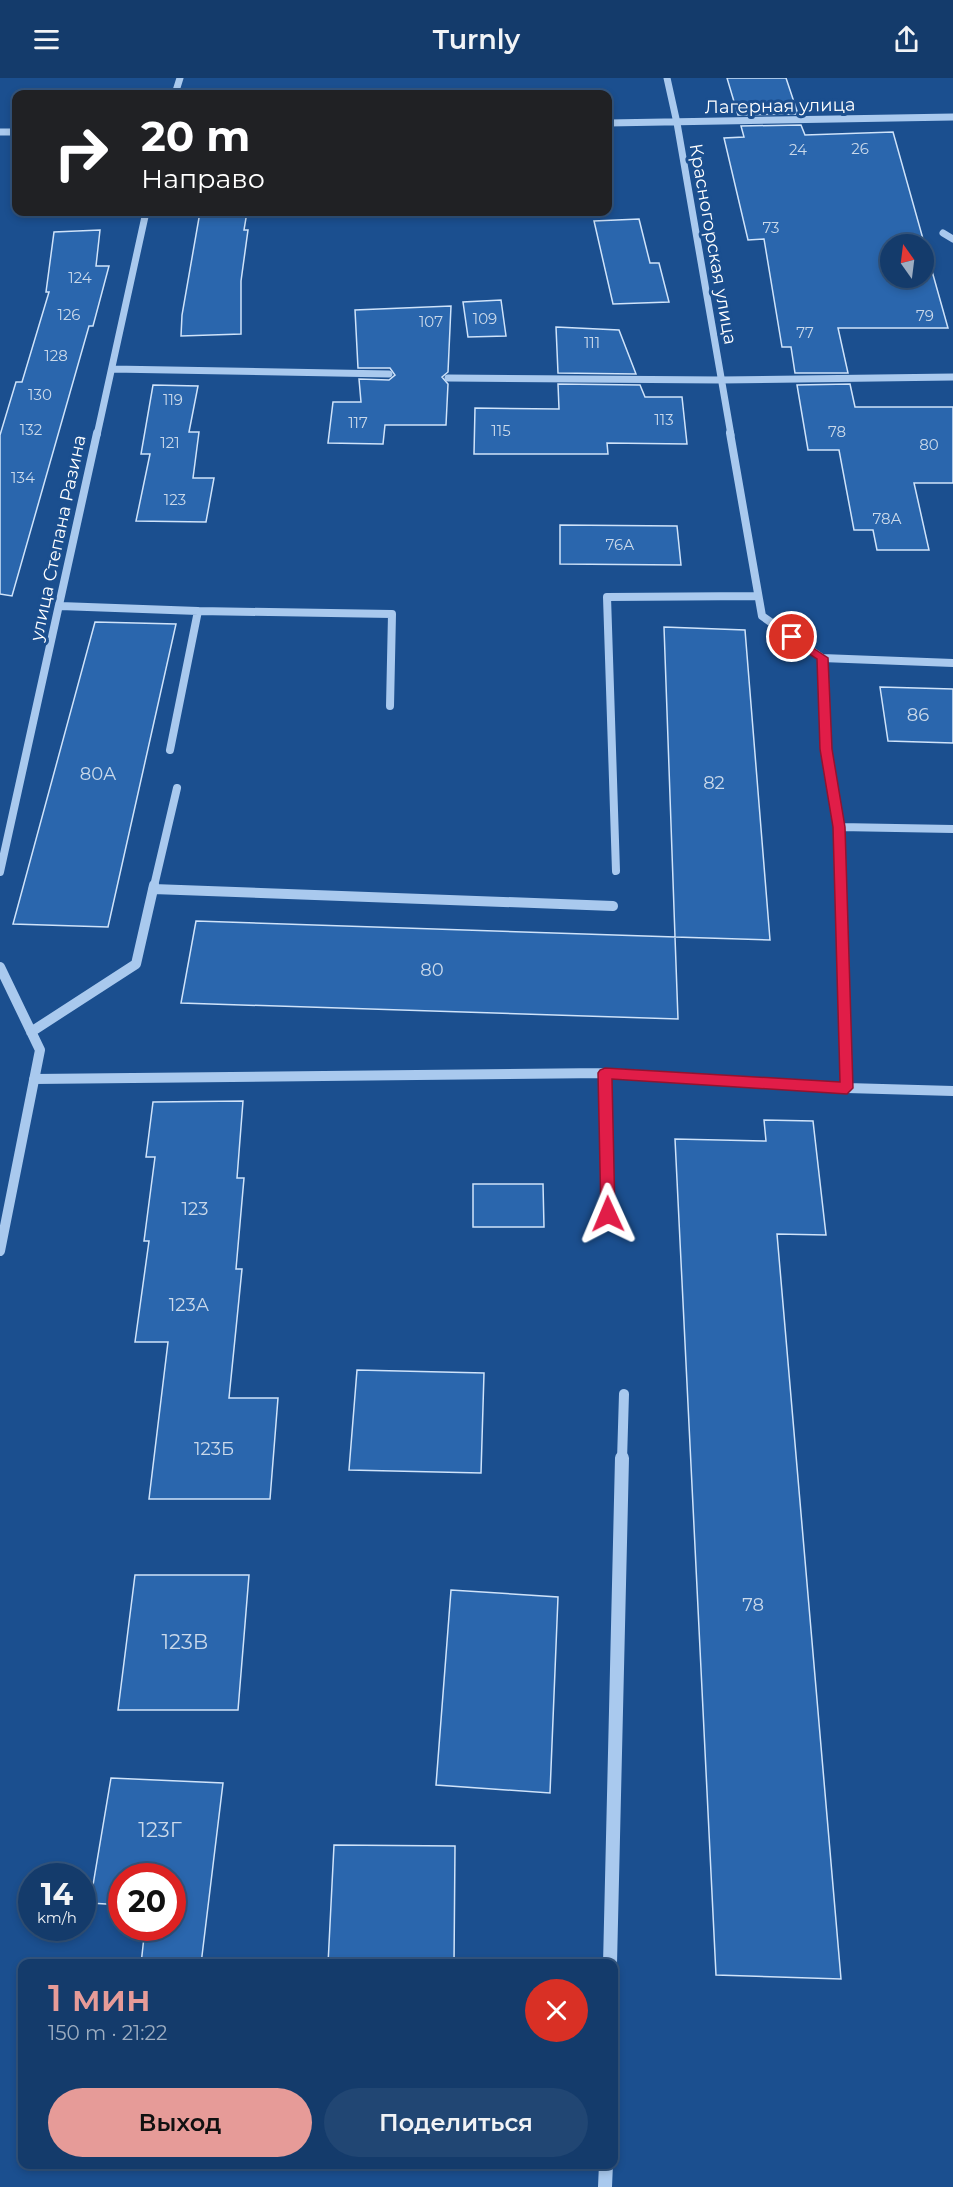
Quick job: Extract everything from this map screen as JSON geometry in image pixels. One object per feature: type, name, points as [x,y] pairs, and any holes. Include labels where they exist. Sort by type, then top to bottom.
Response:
[{"type":"street","name":"Красногорская улица","points":[[667,78],[677,123],[762,616],[822,658]]},
{"type":"street","name":"Лагерная улица","points":[[612,123],[953,117]]},
{"type":"street","name":"улица Степана Разина","points":[[0,872],[145,216]]},
{"type":"street","points":[[943,234],[953,239]]},
{"type":"street","points":[[112,369],[389,374]]},
{"type":"street","points":[[448,378],[721,380],[953,377]]},
{"type":"street","points":[[616,871],[607,597],[758,596]]},
{"type":"street","points":[[60,606],[392,614],[390,706]]},
{"type":"street","points":[[170,750],[198,610]]},
{"type":"street","points":[[847,1088],[839,827],[826,749],[822,658],[953,663]]},
{"type":"street","points":[[31,1032],[136,964],[177,788]]},
{"type":"street","points":[[839,827],[953,829]]},
{"type":"street","points":[[153,889],[613,906]]},
{"type":"street","points":[[0,967],[40,1050],[0,1251]]},
{"type":"street","points":[[605,1073],[608,1214]]},
{"type":"street","points":[[34,1079],[605,1073],[847,1088],[953,1091]]},
{"type":"street","points":[[610,1959],[624,1394]]},
{"type":"street","points":[[605,2187],[606,2169]]},
{"type":"building","points":[[727,78],[786,78],[798,114],[738,115]]},
{"type":"building","points":[[801,125],[805,135],[893,132],[922,234],[880,234],[880,288],[934,288],[934,278],[948,328],[838,328],[848,373],[795,373],[791,347],[782,347],[764,239],[748,240],[724,138],[744,137],[741,126]]},
{"type":"building","points":[[199,216],[246,216],[244,230],[248,230],[241,281],[241,334],[181,336],[182,315]]},
{"type":"building","points":[[639,219],[650,263],[659,263],[669,302],[613,304],[594,221]]},
{"type":"building","points":[[100,230],[96,266],[109,266],[93,326],[89,326],[12,596],[0,594],[0,435],[16,382],[22,382],[49,292],[46,292],[54,232]]},
{"type":"building","points":[[501,300],[506,336],[468,337],[463,302]]},
{"type":"building","points":[[451,306],[448,372],[442,377],[448,384],[446,425],[385,425],[383,444],[328,443],[333,402],[361,402],[359,379],[389,380],[395,375],[390,368],[358,368],[355,310]]},
{"type":"building","points":[[556,327],[619,330],[636,374],[558,373]]},
{"type":"building","points":[[558,384],[640,385],[645,397],[682,397],[687,444],[607,443],[608,454],[474,454],[475,408],[559,409]]},
{"type":"building","points":[[850,384],[855,407],[953,407],[953,483],[914,483],[929,550],[877,550],[873,530],[854,530],[839,450],[808,450],[797,385]]},
{"type":"building","points":[[153,385],[198,386],[189,432],[199,432],[193,478],[214,478],[206,522],[136,521],[150,454],[141,454]]},
{"type":"building","points":[[560,525],[677,526],[681,565],[560,564]]},
{"type":"building","points":[[95,622],[176,624],[108,927],[13,924]]},
{"type":"building","points":[[664,627],[745,630],[770,940],[675,937]]},
{"type":"building","points":[[880,687],[953,689],[953,743],[888,741]]},
{"type":"building","points":[[196,921],[675,937],[678,1019],[181,1003]]},
{"type":"building","points":[[243,1101],[237,1178],[244,1178],[236,1269],[242,1269],[229,1398],[278,1398],[270,1499],[149,1499],[168,1342],[135,1342],[149,1241],[144,1241],[155,1157],[146,1157],[153,1102]]},
{"type":"building","points":[[764,1120],[813,1121],[826,1235],[777,1234],[841,1979],[716,1975],[675,1139],[766,1141]]},
{"type":"building","points":[[473,1184],[543,1184],[544,1227],[473,1227]]},
{"type":"building","points":[[357,1370],[484,1373],[481,1473],[349,1470]]},
{"type":"building","points":[[135,1575],[249,1575],[238,1710],[118,1710]]},
{"type":"building","points":[[451,1590],[558,1597],[550,1793],[436,1785]]},
{"type":"building","points":[[111,1778],[223,1783],[202,1959],[142,1959],[144,1941],[186,1941],[186,1863],[108,1863],[108,1904],[96,1903],[96,1867]]},
{"type":"building","points":[[334,1845],[455,1846],[454,1959],[328,1959]]},
{"type":"route","points":[[608,1214],[605,1073],[847,1088],[839,827],[826,749],[822,658],[792,637]]}]
